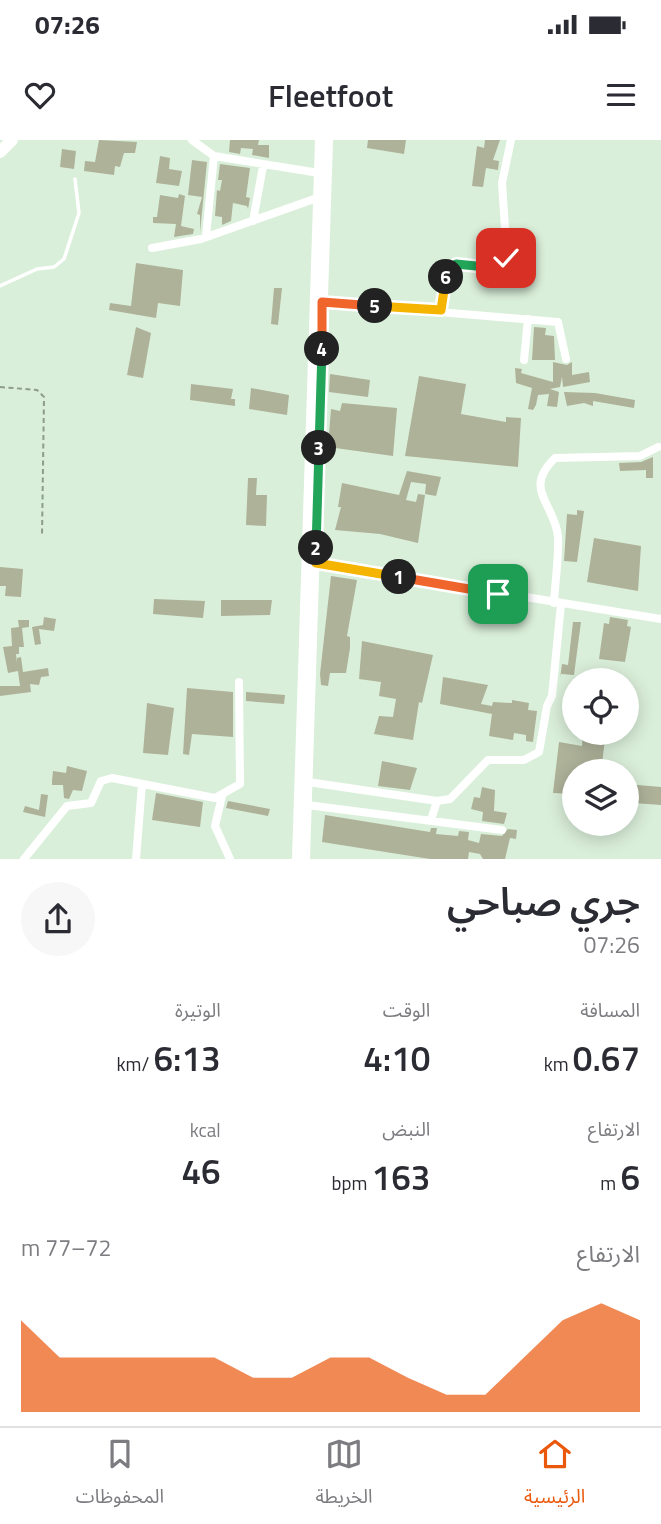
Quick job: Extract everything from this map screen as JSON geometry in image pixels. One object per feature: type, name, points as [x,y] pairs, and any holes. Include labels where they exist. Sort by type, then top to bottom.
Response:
[{"type":"main road","points":[[0,152],[12,140]]},
{"type":"main road","points":[[297,859],[320,140]]},
{"type":"main road","points":[[305,859],[328,140]]},
{"type":"street","points":[[192,140],[214,156],[319,173]]},
{"type":"street","points":[[441,310],[445,278],[451,268],[461,262],[496,268],[506,258],[502,183],[511,140]]},
{"type":"street","points":[[206,236],[214,156]]},
{"type":"street","points":[[253,221],[263,166]]},
{"type":"street","points":[[152,248],[206,236],[317,198]]},
{"type":"street","points":[[322,302],[558,322],[566,359]]},
{"type":"street","points":[[524,360],[528,319]]},
{"type":"street","points":[[308,782],[437,801],[450,799],[490,758],[524,760],[539,752],[547,706],[552,695],[558,604],[558,537],[542,494],[540,478],[543,470],[555,458],[640,456],[658,447]]},
{"type":"street","points":[[316,563],[661,620]]},
{"type":"street","points":[[24,859],[67,806],[91,803],[101,781],[112,778],[215,797],[222,796],[240,783],[239,682]]},
{"type":"street","points":[[136,859],[142,783]]},
{"type":"street","points":[[222,796],[215,826],[230,859]]},
{"type":"street","points":[[431,820],[437,801]]},
{"type":"street","points":[[307,805],[502,830]]},
{"type":"lane","points":[[0,286],[37,269],[54,267],[64,259],[79,213],[75,179]]},
{"type":"path","points":[[0,387],[37,390],[44,397],[42,536]]},
{"type":"building","points":[[99,140],[137,142],[135,153],[124,153],[120,167],[115,166],[114,175],[84,171],[85,161],[95,162]]},
{"type":"building","points":[[230,140],[259,140],[258,145],[269,145],[269,158],[252,155],[253,149],[241,148],[240,154],[229,152]]},
{"type":"building","points":[[368,140],[406,140],[404,154],[367,148]]},
{"type":"building","points":[[485,140],[500,140],[493,160],[499,161],[498,170],[486,168],[483,187],[472,186],[477,146],[484,148]]},
{"type":"building","points":[[62,149],[76,151],[74,169],[60,167]]},
{"type":"building","points":[[160,156],[170,158],[169,169],[182,171],[179,186],[156,183]]},
{"type":"building","points":[[192,160],[207,162],[200,232],[200,215],[197,214],[202,197],[188,195]]},
{"type":"building","points":[[220,164],[250,168],[246,197],[250,198],[248,209],[247,206],[233,203],[231,221],[222,225],[222,217],[215,216],[217,190],[220,191],[222,180],[218,180]]},
{"type":"building","points":[[179,194],[185,196],[181,226],[194,229],[193,234],[174,237],[176,224],[153,223],[153,217],[157,217],[160,195],[178,198]]},
{"type":"building","points":[[136,263],[183,270],[180,306],[158,303],[156,318],[109,310],[110,303],[131,306]]},
{"type":"building","points":[[274,288],[282,288],[278,325],[271,324]]},
{"type":"building","points":[[136,327],[151,333],[143,378],[127,375]]},
{"type":"building","points":[[534,327],[546,328],[545,335],[554,336],[555,360],[532,360]]},
{"type":"building","points":[[553,362],[567,365],[572,362],[572,375],[589,372],[590,382],[563,387],[562,377],[560,387],[550,389],[559,392],[557,407],[547,406],[549,394],[538,395],[533,410],[528,409],[532,388],[516,383],[515,368],[522,369],[521,373],[553,382]]},
{"type":"building","points":[[330,374],[370,380],[368,397],[329,392]]},
{"type":"building","points":[[419,376],[466,384],[461,414],[506,422],[506,417],[521,418],[518,467],[405,456]]},
{"type":"building","points":[[191,384],[233,389],[231,399],[235,399],[235,406],[190,400]]},
{"type":"building","points":[[251,388],[289,395],[287,415],[249,409]]},
{"type":"building","points":[[564,392],[595,393],[635,400],[634,408],[593,401],[593,406],[584,403],[567,406]]},
{"type":"building","points":[[342,403],[397,408],[393,456],[328,447],[331,409],[340,411]]},
{"type":"building","points":[[653,457],[653,478],[646,478],[646,470],[620,471],[619,463],[641,462]]},
{"type":"building","points":[[407,471],[441,477],[436,496],[425,494],[426,484],[411,482],[406,500],[416,502],[418,494],[425,495],[418,543],[380,534],[335,530],[341,507],[338,507],[342,483],[399,495]]},
{"type":"building","points":[[248,478],[257,478],[256,495],[267,495],[266,526],[246,525]]},
{"type":"building","points":[[577,510],[584,511],[577,562],[564,561],[567,514],[577,515]]},
{"type":"building","points":[[594,538],[641,546],[638,591],[587,582]]},
{"type":"building","points":[[0,567],[23,569],[21,597],[5,596],[6,586],[0,586]]},
{"type":"building","points":[[331,576],[357,580],[347,636],[350,637],[350,648],[346,673],[330,673],[328,686],[321,685],[320,674]]},
{"type":"building","points":[[154,599],[205,601],[203,618],[153,614]]},
{"type":"building","points":[[221,600],[272,600],[270,615],[221,616]]},
{"type":"building","points":[[44,617],[56,619],[54,631],[39,629],[41,644],[35,645],[32,627],[43,625]]},
{"type":"building","points":[[610,617],[628,620],[627,626],[631,627],[625,662],[599,659],[604,623],[609,624]]},
{"type":"building","points":[[18,620],[29,620],[29,627],[22,628],[24,647],[19,647],[19,654],[16,654],[17,663],[17,658],[21,657],[23,672],[48,668],[49,676],[41,677],[39,685],[30,684],[31,692],[0,696],[0,686],[20,686],[18,671],[8,673],[3,647],[12,646],[11,628],[19,627]]},
{"type":"building","points":[[573,622],[581,622],[575,668],[562,668],[560,679],[562,664],[568,665]]},
{"type":"building","points":[[362,641],[433,655],[422,703],[419,702],[413,740],[374,734],[379,716],[393,717],[396,699],[379,696],[381,682],[359,679]]},
{"type":"building","points":[[443,677],[488,685],[481,704],[492,706],[493,702],[512,703],[512,700],[529,703],[528,710],[537,711],[533,742],[526,741],[526,735],[514,733],[513,740],[489,736],[492,714],[440,704]]},
{"type":"building","points":[[187,688],[233,692],[233,737],[192,734],[189,755],[183,754]]},
{"type":"building","points":[[246,692],[285,695],[284,704],[246,701]]},
{"type":"building","points":[[147,703],[174,708],[168,755],[143,753]]},
{"type":"building","points":[[559,742],[562,745],[604,745],[603,759],[562,759],[562,793],[553,793]]},
{"type":"building","points":[[382,761],[417,768],[410,790],[378,786]]},
{"type":"building","points":[[67,766],[87,771],[82,791],[73,790],[69,799],[64,798],[63,785],[52,785],[53,771],[66,773]]},
{"type":"building","points":[[639,785],[661,787],[661,805],[639,803]]},
{"type":"building","points":[[482,787],[495,790],[494,811],[507,813],[504,824],[482,821],[483,812],[471,809],[474,797],[480,798]]},
{"type":"building","points":[[156,793],[203,802],[200,827],[152,820]]},
{"type":"building","points":[[41,794],[48,795],[45,817],[23,812],[25,806],[39,810]]},
{"type":"building","points":[[228,801],[270,809],[268,816],[226,808]]},
{"type":"building","points":[[325,815],[430,832],[431,828],[437,828],[436,834],[458,836],[459,831],[469,832],[468,840],[479,843],[481,834],[502,836],[508,829],[517,830],[516,839],[510,838],[505,859],[483,859],[480,854],[469,852],[468,859],[430,859],[322,842]]},
{"type":"route","points":[[498,594],[316,563],[322,302],[441,310],[445,278],[451,268],[461,262],[496,268],[506,258]]}]
